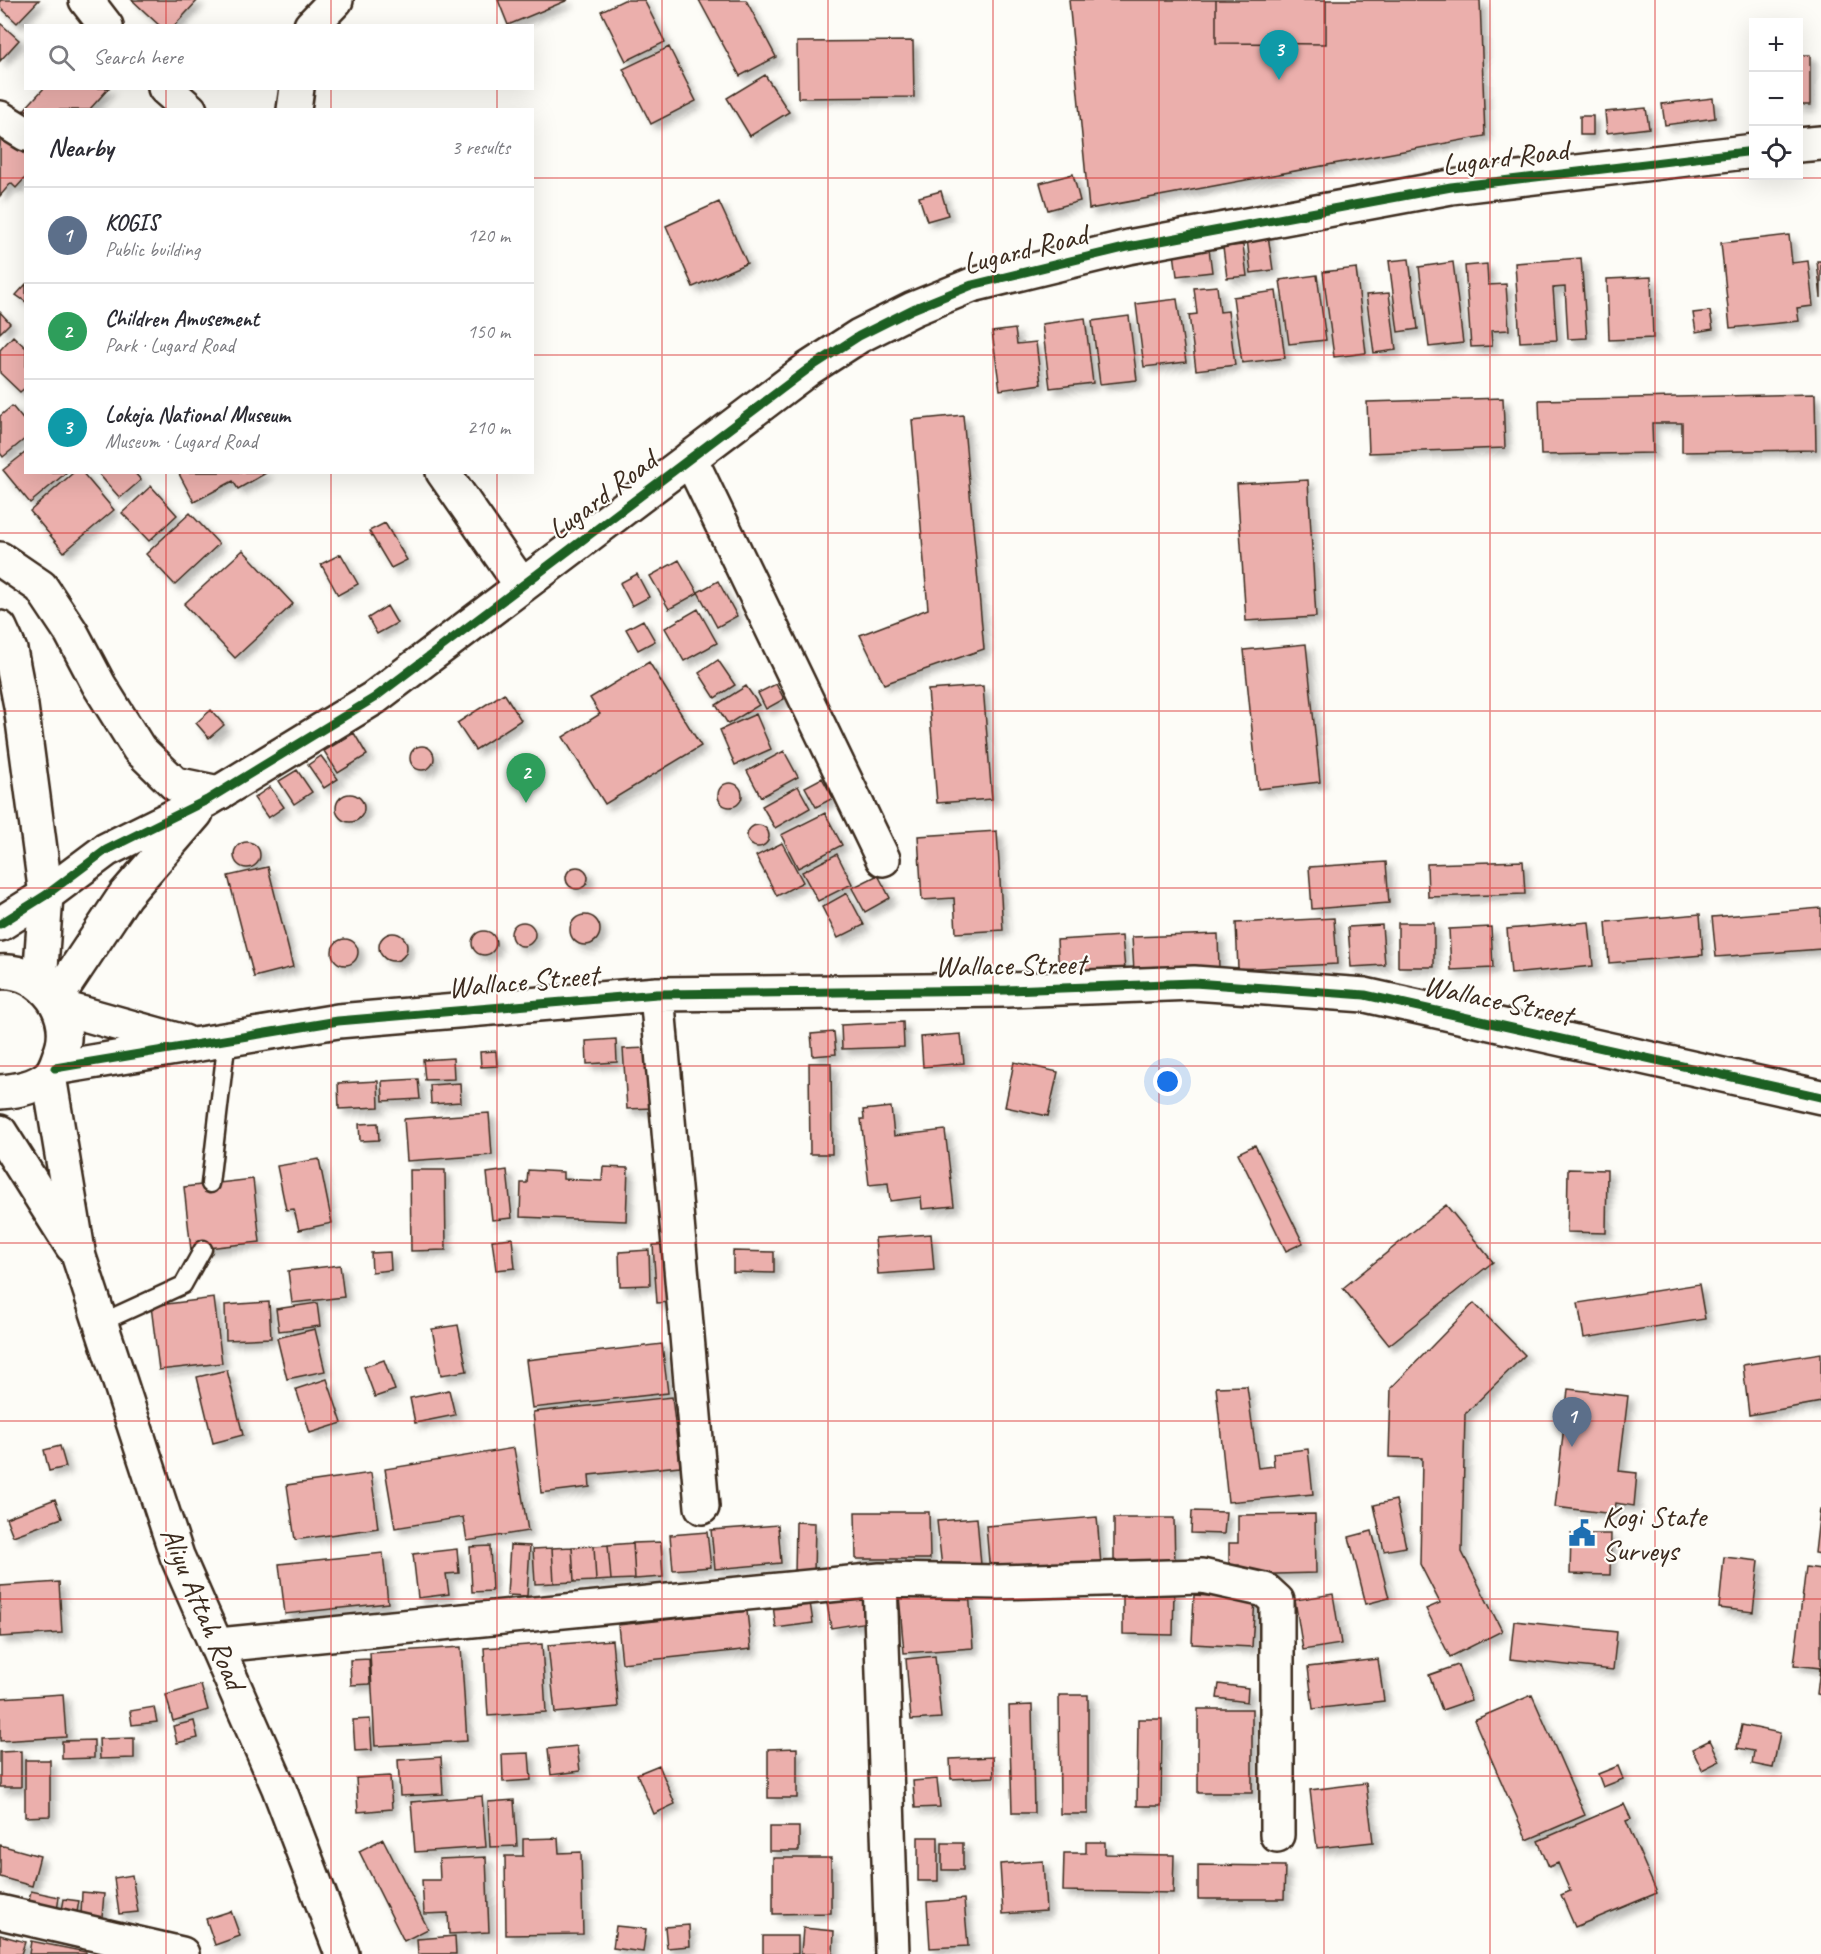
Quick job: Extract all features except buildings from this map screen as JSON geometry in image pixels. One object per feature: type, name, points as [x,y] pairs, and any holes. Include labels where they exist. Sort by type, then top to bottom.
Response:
[{"type":"street","points":[[87,0],[105,24]]},
{"type":"street","points":[[313,24],[336,0]]},
{"type":"street","points":[[167,90],[188,108]]},
{"type":"street","points":[[294,108],[297,90]]},
{"type":"street","points":[[0,118],[24,133]]},
{"type":"street","points":[[1803,145],[1821,143]]},
{"type":"street","name":"Lugard Road","points":[[213,796],[374,698],[808,369],[859,336],[913,309],[972,285],[1128,247],[1451,187],[1749,152]]},
{"type":"street","points":[[690,458],[883,859]]},
{"type":"street","points":[[444,474],[522,585]]},
{"type":"street","points":[[0,559],[41,587],[71,632],[99,685],[139,749],[175,784],[213,796]]},
{"type":"street","points":[[0,628],[10,650],[21,706],[46,895],[51,996],[64,1038],[52,1072],[79,1257]]},
{"type":"street","points":[[0,924],[46,895],[106,850],[213,796]]},
{"type":"street","points":[[51,996],[124,895],[213,796]]},
{"type":"street","points":[[0,972],[26,975],[51,996],[191,1044]]},
{"type":"street","name":"Wallace Street","points":[[0,1092],[28,1087],[52,1072],[191,1044],[338,1021],[657,994],[1007,990],[1194,983],[1365,995],[1821,1096]]},
{"type":"street","points":[[657,994],[702,1507]]},
{"type":"street","points":[[0,1132],[79,1257]]},
{"type":"street","name":"Aliyu Attah Road","points":[[79,1257],[177,1556],[219,1645],[278,1786],[342,1954]]},
{"type":"street","points":[[219,1645],[880,1580],[998,1582],[1202,1576],[1265,1590],[1277,1601],[1277,1835]]},
{"type":"street","points":[[880,1580],[892,1954]]},
{"type":"street","points":[[0,1912],[182,1954]]},
{"type":"lane","points":[[210,1184],[227,1038]]},
{"type":"lane","points":[[100,1323],[183,1285],[203,1250]]},
{"type":"cycle path","points":[[0,924],[46,895],[106,850],[207,800],[374,698],[808,369],[859,336],[913,309],[972,285],[1128,247],[1451,187],[1749,152]]},
{"type":"cycle path","points":[[55,1068],[338,1021],[657,994],[1007,990],[1194,983],[1365,995],[1821,1097]]},
{"type":"place","name":"Lokoja National Museum","points":[[1279,80]]},
{"type":"place","name":"Children Amusement","points":[[526,803]]},
{"type":"place","name":"KOGIS","points":[[1572,1447]]},
{"type":"place","name":"Kogi State Surveys","points":[[1582,1533]]}]
